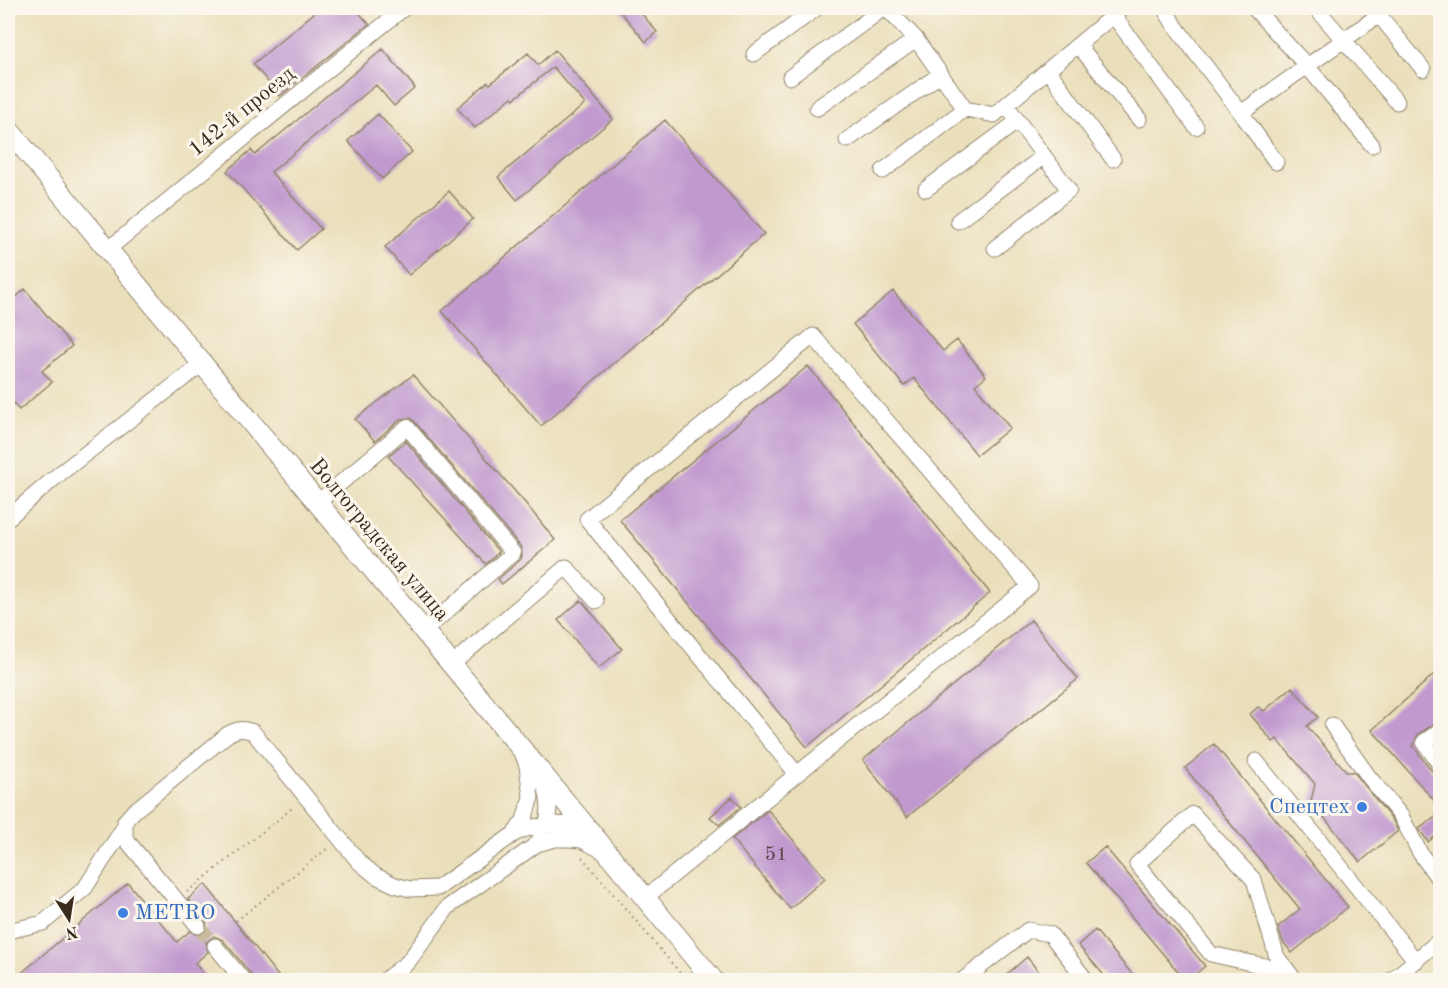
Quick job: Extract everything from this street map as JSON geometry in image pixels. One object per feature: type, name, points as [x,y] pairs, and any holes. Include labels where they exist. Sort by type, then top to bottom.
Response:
[{"type":"main road","name":"Волгоградская улица","points":[[8,129],[713,981]]},
{"type":"lane","name":"142-й проезд","points":[[107,250],[404,8]]},
{"type":"lane","points":[[754,54],[817,8]]},
{"type":"lane","points":[[790,77],[885,8],[916,39],[965,109],[994,115],[1117,11],[1196,127]]},
{"type":"lane","points":[[1164,8],[1276,162]]},
{"type":"lane","points":[[1254,8],[1307,66],[1372,145]]},
{"type":"lane","points":[[1316,8],[1397,102]]},
{"type":"lane","points":[[1241,113],[1345,39],[1376,11],[1423,69]]},
{"type":"lane","points":[[817,108],[916,39]]},
{"type":"lane","points":[[1078,45],[1139,119]]},
{"type":"lane","points":[[1048,70],[1113,159]]},
{"type":"lane","points":[[848,140],[941,74]]},
{"type":"lane","points":[[995,248],[1069,190],[1006,105]]},
{"type":"lane","points":[[883,171],[965,109]]},
{"type":"lane","points":[[926,189],[1018,121]]},
{"type":"lane","points":[[958,220],[1044,156]]},
{"type":"lane","points":[[645,898],[1030,586],[813,336],[587,519],[797,774]]},
{"type":"lane","points":[[8,518],[58,475],[202,364]]},
{"type":"lane","points":[[317,503],[407,427],[513,553],[424,632]]},
{"type":"lane","points":[[451,665],[566,567],[596,601]]},
{"type":"lane","points":[[1332,725],[1369,777],[1401,816],[1420,853],[1440,881]]},
{"type":"lane","points":[[8,931],[43,923],[85,888],[124,827],[125,821],[133,812],[237,729],[253,732],[359,862],[376,876],[395,885],[420,889],[438,888],[514,834],[531,827],[561,823],[586,828]]},
{"type":"lane","points":[[1440,731],[1424,742],[1440,765]]},
{"type":"lane","points":[[514,834],[524,820],[531,797],[529,775],[521,749]]},
{"type":"lane","points":[[1256,761],[1416,961]]},
{"type":"lane","points":[[537,768],[550,802],[547,825],[537,844]]},
{"type":"lane","points":[[1193,814],[1254,880],[1277,957],[1291,976],[1211,954],[1137,864],[1193,814]]},
{"type":"lane","points":[[124,827],[128,842],[198,926]]},
{"type":"lane","points":[[384,981],[408,962],[448,907],[537,844],[555,839],[582,840],[608,854]]},
{"type":"lane","points":[[963,981],[1028,930],[1050,934],[1086,981]]},
{"type":"lane","points":[[1392,981],[1440,940]]},
{"type":"lane","points":[[215,946],[243,981]]},
{"type":"path","points":[[176,900],[306,797]]},
{"type":"path","points":[[236,921],[340,838]]},
{"type":"path","points":[[577,851],[686,981]]},
{"type":"building","points":[[320,8],[355,8],[369,24],[280,96],[253,64]]},
{"type":"building","points":[[617,8],[637,8],[657,32],[646,42]]},
{"type":"building","points":[[383,49],[415,88],[394,106],[376,85],[271,172],[321,229],[297,250],[227,171],[251,150],[255,155]]},
{"type":"building","points":[[555,50],[613,119],[517,200],[498,177],[585,104],[553,67],[475,128],[457,108],[528,53],[538,65]]},
{"type":"building","points":[[378,114],[412,152],[382,179],[348,141]]},
{"type":"building","points":[[665,120],[764,234],[541,426],[442,311]]},
{"type":"building","points":[[449,191],[473,219],[409,275],[385,247]]},
{"type":"building","points":[[25,289],[72,346],[42,371],[52,382],[19,410],[8,396],[8,304]]},
{"type":"building","points":[[893,291],[943,351],[957,340],[986,376],[975,385],[1010,428],[977,455],[914,378],[904,386],[853,324]]},
{"type":"building","points":[[808,366],[990,593],[807,747],[620,520]]},
{"type":"building","points":[[413,375],[555,540],[502,584],[498,579],[520,560],[521,547],[414,421],[410,418],[401,419],[375,441],[355,419]]},
{"type":"building","points":[[406,441],[499,552],[486,564],[388,456]]},
{"type":"building","points":[[581,600],[622,649],[599,668],[558,620]]},
{"type":"building","points":[[1031,620],[1078,679],[907,817],[863,760]]},
{"type":"building","points":[[1440,669],[1440,721],[1418,734],[1413,746],[1432,771],[1440,776],[1440,807],[1372,730]]},
{"type":"building","points":[[1292,687],[1318,717],[1307,726],[1347,772],[1354,772],[1393,821],[1398,831],[1360,862],[1311,801],[1315,784],[1277,739],[1273,742],[1250,714],[1258,707],[1264,711]]},
{"type":"building","points":[[1214,744],[1348,907],[1292,953],[1283,942],[1278,927],[1300,909],[1185,768]]},
{"type":"building","points":[[732,797],[741,807],[719,825],[710,817]]},
{"type":"building","points":[[768,810],[825,878],[790,909],[732,839]]},
{"type":"building","points":[[1440,814],[1440,832],[1428,842],[1419,829]]},
{"type":"building","points":[[1105,847],[1205,966],[1188,981],[1086,863]]},
{"type":"building","name":"METRO","points":[[128,883],[177,942],[190,931],[199,936],[207,930],[206,920],[188,899],[205,884],[282,981],[252,981],[251,974],[223,940],[214,936],[206,942],[208,952],[195,963],[209,981],[12,981]]},
{"type":"building","points":[[1095,930],[1138,981],[1109,981],[1078,945]]},
{"type":"building","points":[[1027,957],[1046,981],[999,981]]},
{"type":"tunnel","points":[[198,926],[215,946]]},
{"type":"place","name":"Спецтех","points":[[1362,807]]},
{"type":"place","name":"METRO","points":[[123,913]]}]
